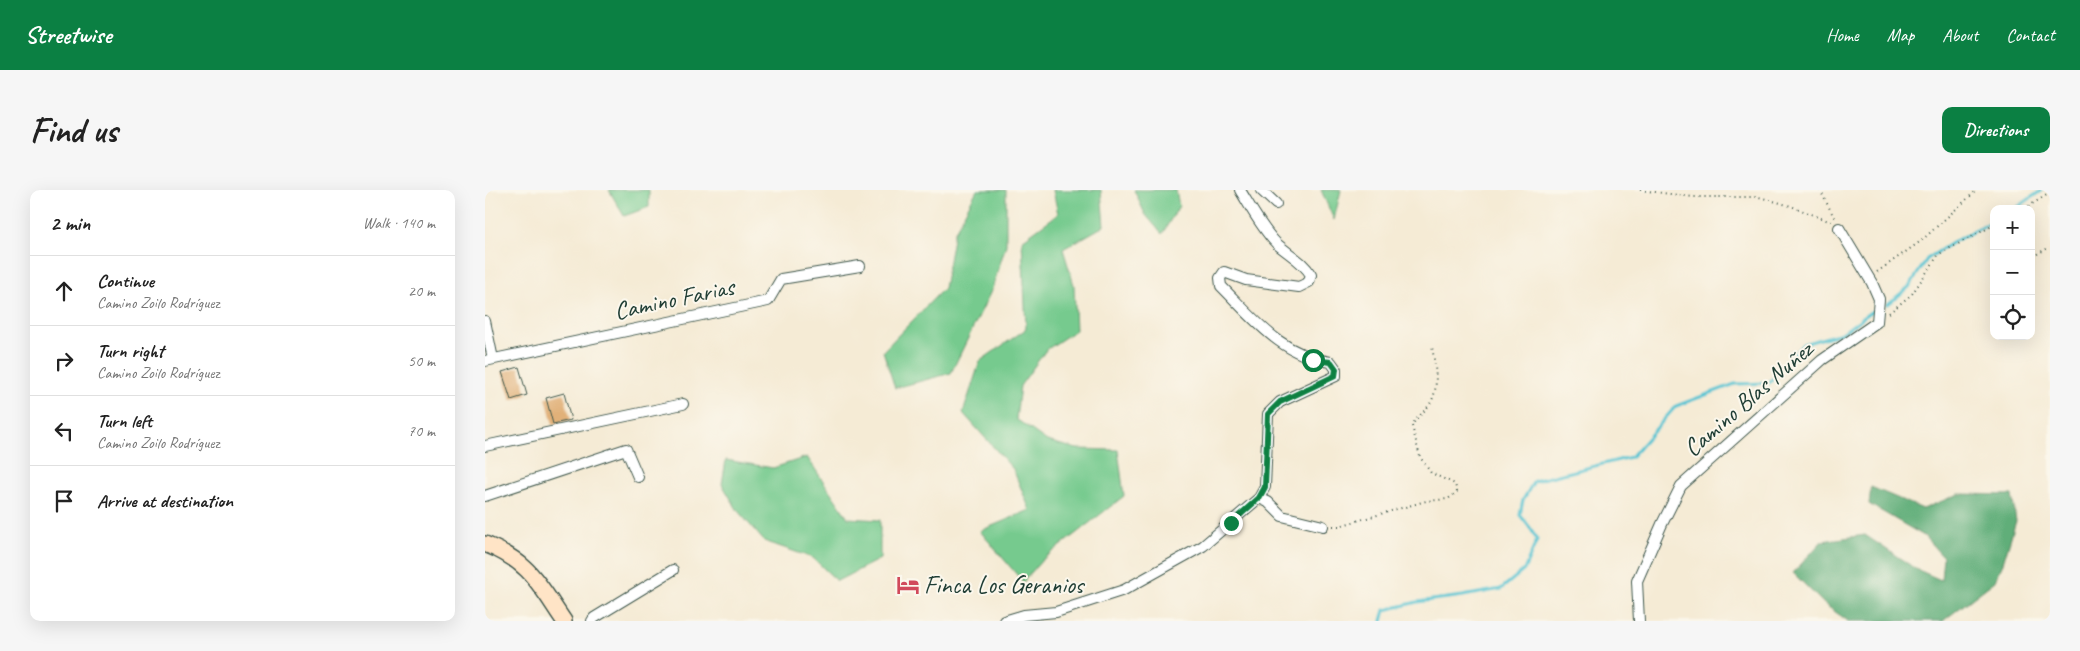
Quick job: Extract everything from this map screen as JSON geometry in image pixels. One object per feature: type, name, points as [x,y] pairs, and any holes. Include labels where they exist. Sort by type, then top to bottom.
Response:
[{"type":"main road","points":[[485,544],[502,550],[521,563],[537,581],[564,621]]},
{"type":"street","points":[[1004,621],[1024,615],[1056,612],[1124,590],[1203,546],[1259,498],[1265,487],[1268,414],[1280,402],[1335,376],[1336,369],[1331,362],[1313,360],[1294,352],[1261,326],[1221,286],[1220,278],[1224,272],[1246,280],[1299,287],[1309,282],[1311,275],[1307,267],[1275,241],[1260,224],[1240,190]]},
{"type":"street","points":[[1261,190],[1276,204]]},
{"type":"street","points":[[1839,228],[1869,278],[1879,300],[1877,322]]},
{"type":"street","name":"Camino Farias","points":[[489,360],[768,301],[781,279],[860,266]]},
{"type":"street","points":[[485,321],[489,360]]},
{"type":"street","name":"Camino Blas Nuñez","points":[[1639,621],[1637,581],[1681,486],[1822,360],[1877,322]]},
{"type":"street","points":[[485,446],[683,404]]},
{"type":"street","points":[[485,496],[626,449],[638,477]]},
{"type":"street","points":[[1259,498],[1268,502],[1282,516],[1323,526]]},
{"type":"street","points":[[592,621],[673,570]]},
{"type":"path","points":[[1640,190],[1693,197],[1759,197],[1791,206],[1838,224],[1820,190]]},
{"type":"path","points":[[1869,278],[1921,241],[1977,190]]},
{"type":"path","points":[[2030,205],[2050,193]]},
{"type":"path","points":[[1877,322],[1912,294],[1939,254],[1990,227]]},
{"type":"path","points":[[2037,254],[2050,247]]},
{"type":"path","points":[[1323,526],[1339,526],[1425,501],[1448,499],[1457,492],[1455,484],[1431,473],[1420,457],[1412,426],[1416,417],[1430,404],[1436,383],[1431,345]]},
{"type":"green space","points":[[609,190],[649,190],[649,207],[624,216]]},
{"type":"green space","points":[[977,190],[1006,190],[1006,245],[992,289],[951,373],[895,388],[883,351],[944,288],[954,233]]},
{"type":"green space","points":[[1053,190],[1101,190],[1104,226],[1063,249],[1074,285],[1076,330],[1046,350],[1020,386],[1016,419],[1047,441],[1077,449],[1118,450],[1124,496],[1042,560],[1023,582],[980,531],[1030,510],[1013,469],[963,413],[980,361],[1026,329],[1022,240],[1058,214]]},
{"type":"green space","points":[[1134,190],[1176,190],[1179,206],[1162,234],[1145,214]]},
{"type":"green space","points":[[1321,190],[1341,190],[1334,220]]},
{"type":"green space","points":[[807,457],[848,518],[880,520],[880,559],[837,581],[813,558],[764,541],[738,511],[722,484],[726,460],[773,468]]},
{"type":"green space","points":[[1871,487],[1923,509],[1959,494],[2012,495],[2016,521],[2002,566],[1995,581],[1943,621],[1848,621],[1824,604],[1793,573],[1822,541],[1865,535],[1916,569],[1941,580],[1943,557],[1924,536],[1869,504]]},
{"type":"building","points":[[519,367],[527,395],[511,400],[502,372]]},
{"type":"building","points":[[564,393],[571,420],[553,424],[546,398]]},
{"type":"waterway","points":[[2021,205],[2042,190]]},
{"type":"waterway","points":[[1888,304],[1909,287],[1927,259],[1953,242],[1990,223]]},
{"type":"waterway","points":[[1382,621],[1385,610],[1417,602],[1501,589],[1524,570],[1537,540],[1520,515],[1523,500],[1534,481],[1631,457],[1676,406],[1735,384],[1769,383],[1803,344],[1842,333],[1872,311]]},
{"type":"place","name":"Finca Los Geranios","points":[[908,585]]},
{"type":"route","points":[[1231,523],[1259,498],[1265,487],[1268,414],[1280,402],[1335,376],[1336,369],[1331,362],[1313,360]]}]
